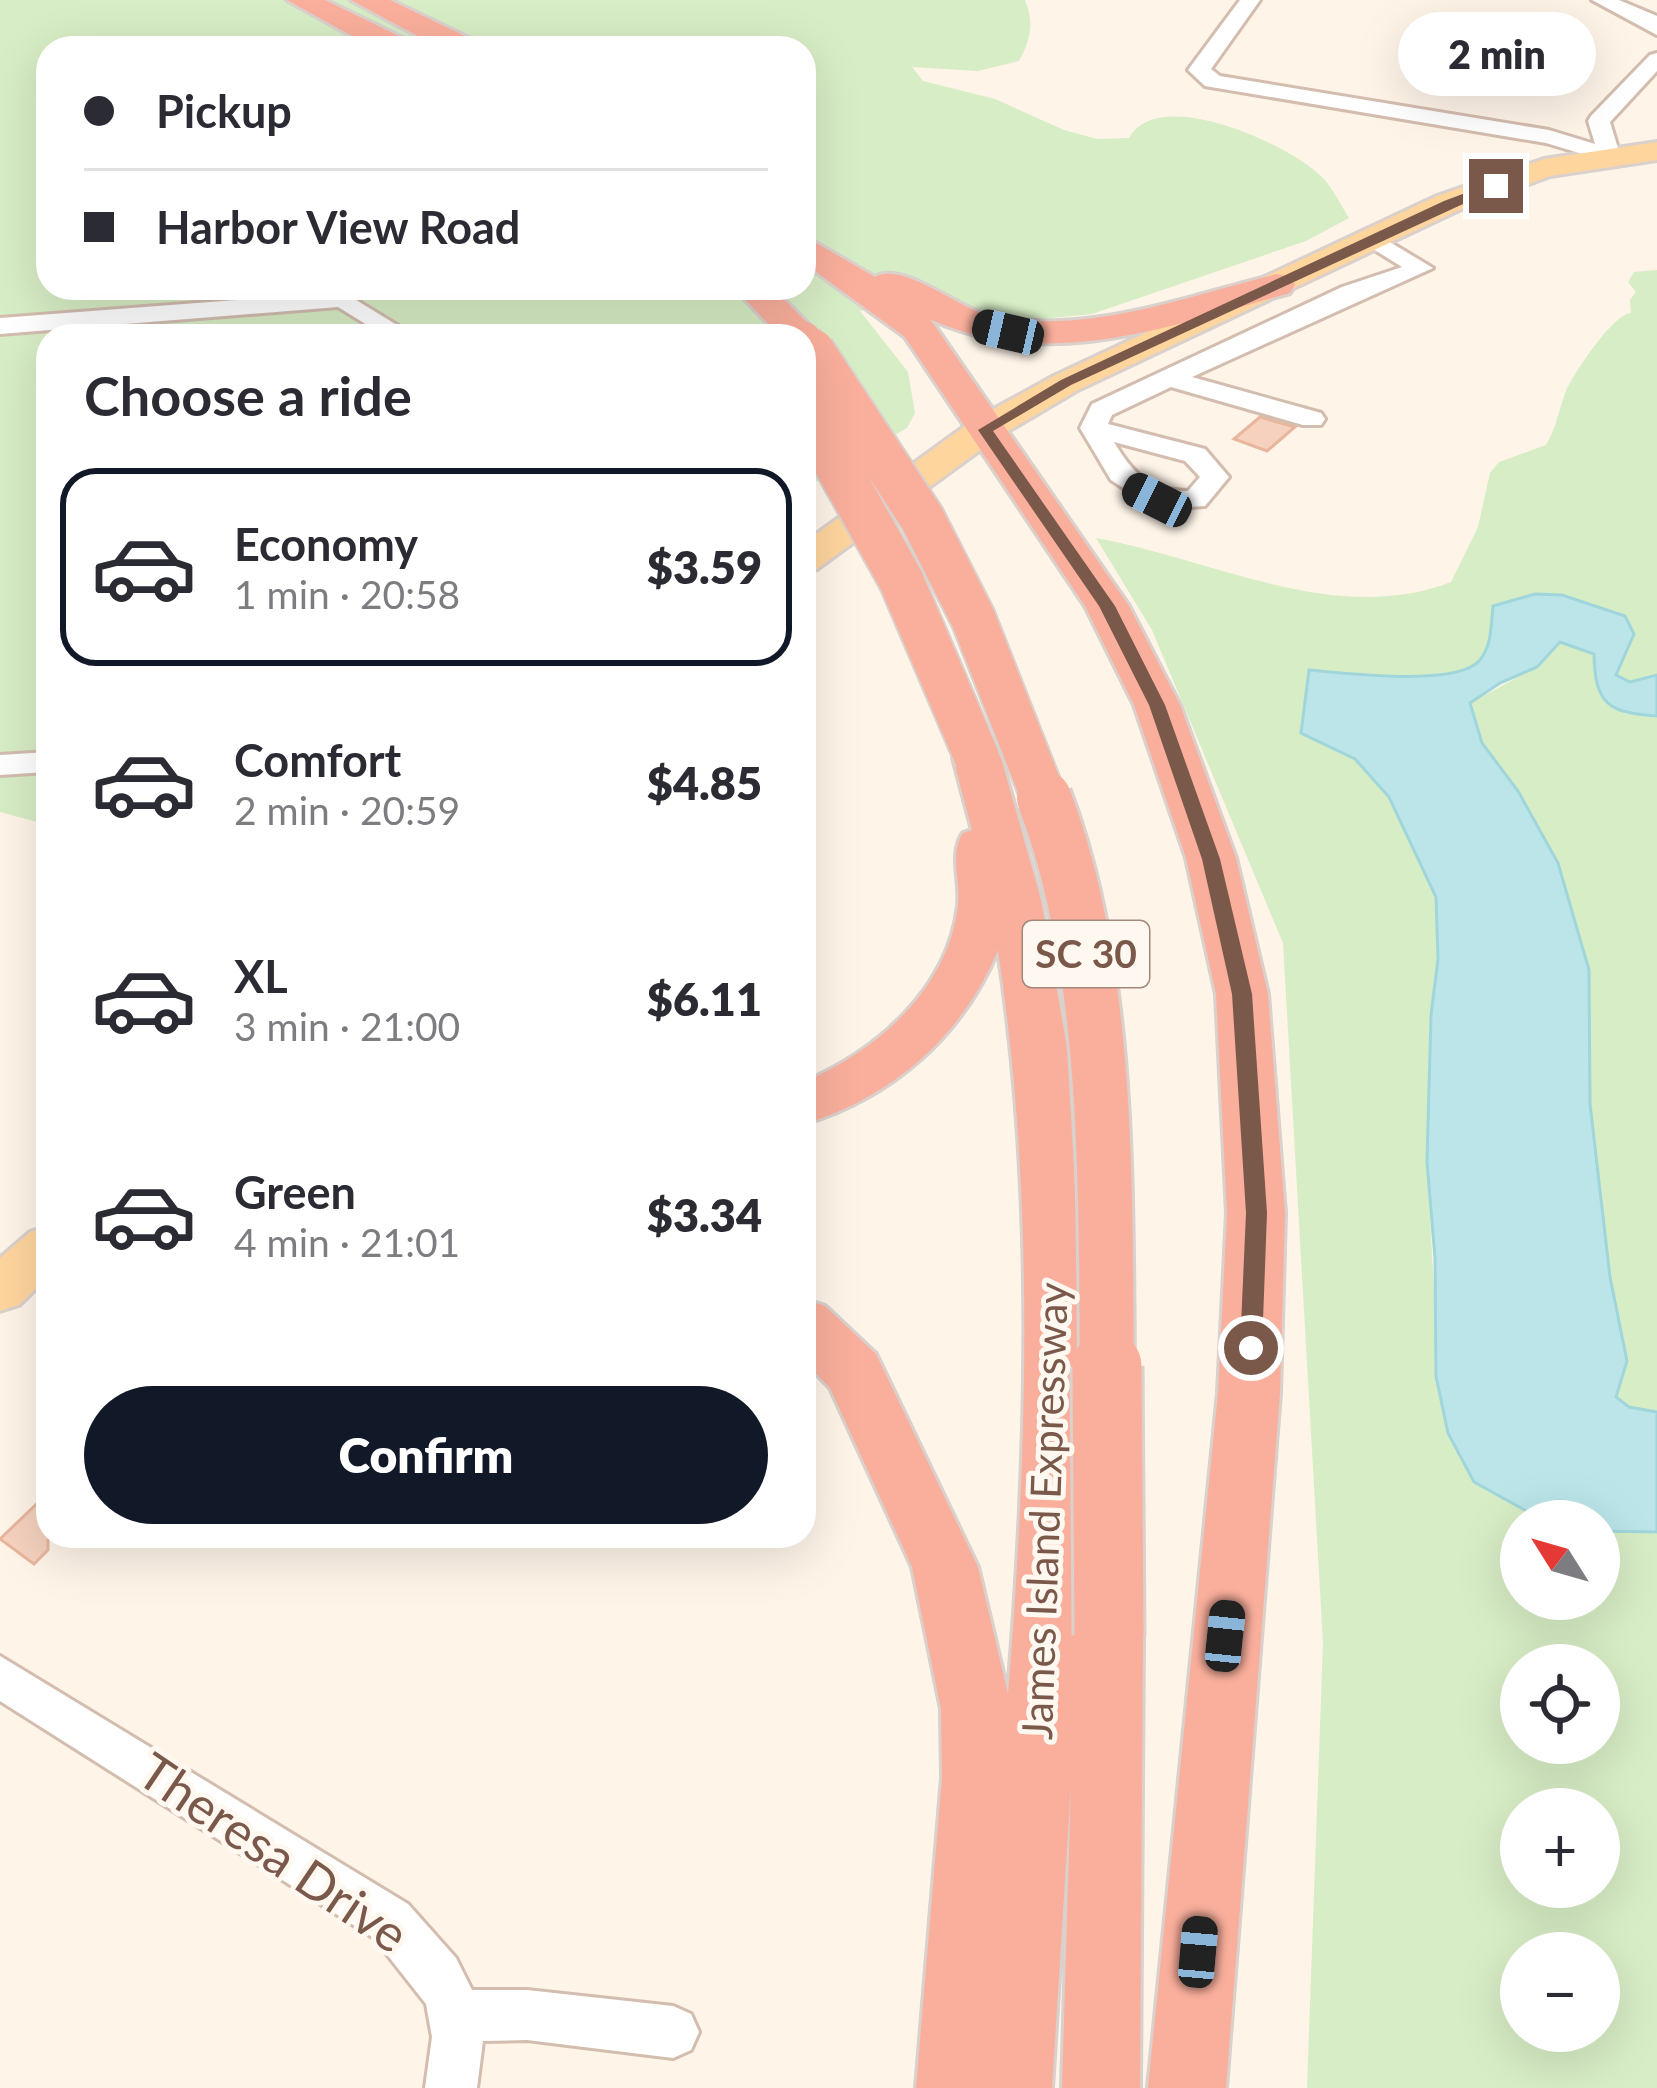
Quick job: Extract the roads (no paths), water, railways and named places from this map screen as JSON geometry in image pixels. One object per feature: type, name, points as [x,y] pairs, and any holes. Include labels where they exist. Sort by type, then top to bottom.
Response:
[{"type":"highway","points":[[302,0],[375,36]]},
{"type":"highway","points":[[339,0],[412,36]]},
{"type":"highway","points":[[366,0],[440,36]]},
{"type":"highway","points":[[816,242],[921,312],[938,356],[1107,606],[1157,705],[1211,859],[1242,994],[1256,1213],[1249,1393],[1186,2088]]},
{"type":"highway","points":[[816,254],[921,312],[1008,332],[1061,332],[1144,320],[1277,285]]},
{"type":"highway","name":"James Island Expressway","points":[[744,300],[781,324]]},
{"type":"highway","name":"James Island Expressway","points":[[816,359],[922,518],[973,618],[1050,815],[1087,959],[1105,1197],[1078,1631],[1013,2088]]},
{"type":"highway","name":"James Island Expressway","points":[[816,426],[918,607],[977,758],[1016,900],[1040,1047],[1052,1226],[1057,1412],[1078,1631]]},
{"type":"highway","points":[[816,1100],[836,1092],[902,1047],[949,997],[965,968],[983,908],[977,758]]},
{"type":"highway","points":[[816,1335],[854,1372],[945,1568],[976,1709],[977,1778],[955,2088]]},
{"type":"highway","name":"SC 30","points":[[1078,1631],[1101,2088]]},
{"type":"main road","points":[[816,552],[985,430],[1066,382],[1448,203],[1544,168],[1657,151]]},
{"type":"main road","points":[[0,1289],[36,1257]]},
{"type":"street","points":[[1250,0],[1198,70],[1214,81],[1549,137],[1609,155]]},
{"type":"street","points":[[1602,0],[1652,21],[1657,29]]},
{"type":"street","points":[[1609,155],[1599,122],[1657,59]]},
{"type":"street","points":[[1093,428],[1101,410],[1351,292],[1421,268],[1373,239]]},
{"type":"street","points":[[0,326],[330,300]]},
{"type":"street","points":[[345,300],[383,324]]},
{"type":"street","points":[[1172,379],[1312,419]]},
{"type":"street","points":[[0,765],[36,763]]},
{"type":"street","name":"Theresa Drive","points":[[0,1676],[391,1921],[436,1965],[458,2016]]},
{"type":"street","points":[[451,2088],[458,2016],[527,2014],[673,2032]]},
{"type":"water","points":[[1535,594],[1562,595],[1625,616],[1634,634],[1616,675],[1630,682],[1657,675],[1657,716],[1627,712],[1601,695],[1594,654],[1560,642],[1537,667],[1470,703],[1482,743],[1518,791],[1558,863],[1589,970],[1590,1104],[1610,1277],[1627,1361],[1616,1397],[1629,1407],[1657,1412],[1657,1532],[1620,1531],[1620,1500],[1506,1500],[1474,1482],[1448,1433],[1436,1376],[1435,1258],[1427,1162],[1431,1015],[1438,959],[1436,897],[1389,797],[1355,759],[1301,733],[1309,670],[1424,676],[1466,669],[1486,649],[1493,606]]}]
